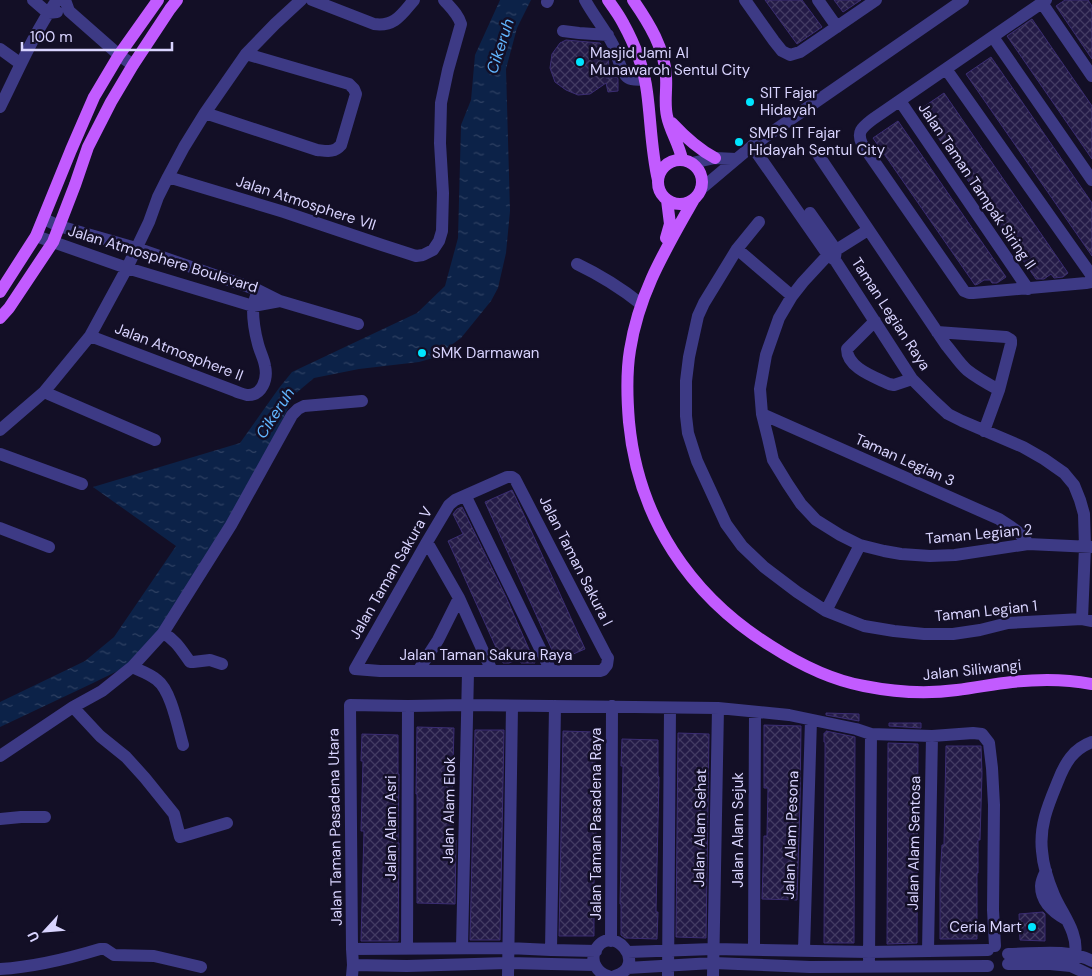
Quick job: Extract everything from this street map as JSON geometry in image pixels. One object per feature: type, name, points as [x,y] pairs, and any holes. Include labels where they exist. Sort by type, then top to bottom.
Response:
[{"type":"main road","points":[[0,292],[36,236],[94,97],[119,55],[158,0]]},
{"type":"main road","points":[[0,318],[9,308],[53,242],[88,146],[133,65],[177,0]]},
{"type":"main road","points":[[608,0],[626,28],[645,80],[654,162],[660,191],[667,200],[678,204],[689,202],[697,194],[702,184],[700,172],[687,161],[672,131],[667,117],[664,59],[657,40],[633,0]]},
{"type":"main road","points":[[667,117],[684,136],[715,158]]},
{"type":"main road","points":[[658,180],[662,169],[670,161],[687,161]]},
{"type":"main road","name":"Jalan Siliwangi","points":[[697,194],[661,257],[641,304],[630,349],[627,381],[631,444],[642,488],[654,518],[670,549],[695,582],[719,608],[752,634],[786,656],[828,676],[863,686],[899,691],[931,692],[957,691],[1014,682],[1041,680],[1075,681],[1092,684]]},
{"type":"main road","name":"Jalan Siliwangi","points":[[661,257],[670,224],[667,200]]},
{"type":"street","points":[[33,0],[48,13]]},
{"type":"street","points":[[0,107],[48,13],[57,0]]},
{"type":"street","points":[[0,430],[44,392],[90,336],[127,268],[158,197],[184,147],[246,54],[301,0]]},
{"type":"street","points":[[312,0],[380,25],[395,21],[414,0]]},
{"type":"street","name":"Jalan Atmosphere VII","points":[[168,177],[284,212],[416,256],[433,250],[439,241],[442,231],[441,103],[460,24],[459,18],[444,0]]},
{"type":"street","points":[[585,0],[608,34],[626,76],[630,79],[645,80]]},
{"type":"street","points":[[745,0],[774,41],[782,50],[790,55],[800,52],[876,0]]},
{"type":"street","points":[[818,0],[836,27]]},
{"type":"street","points":[[697,194],[756,144],[963,0]]},
{"type":"street","points":[[1092,76],[1044,1],[873,119],[859,132],[862,144],[964,291],[973,293],[1092,282]]},
{"type":"street","points":[[48,13],[67,6],[119,55],[133,65]]},
{"type":"street","points":[[563,30],[579,33],[608,34]]},
{"type":"street","points":[[993,37],[1092,180]]},
{"type":"street","points":[[0,49],[21,64]]},
{"type":"street","points":[[205,114],[317,150],[328,152],[338,149],[341,145],[356,94],[352,86],[246,54]]},
{"type":"street","points":[[946,69],[1092,276]]},
{"type":"street","name":"Jalan Taman Tampak Siring II","points":[[900,101],[1028,289]]},
{"type":"street","name":"Taman Legian Raya","points":[[756,144],[833,255],[912,379],[948,414],[1044,459],[1064,473],[1074,485],[1084,514],[1089,547],[1087,620]]},
{"type":"street","points":[[815,150],[937,332],[958,360],[980,379],[999,390]]},
{"type":"street","points":[[687,161],[715,158],[736,159]]},
{"type":"street","name":"Jalan Atmosphere Boulevard","points":[[44,219],[59,226],[136,248],[258,290],[280,301],[358,324]]},
{"type":"street","name":"Taman Legian 1","points":[[758,222],[737,249],[698,316],[686,381],[688,433],[696,461],[726,524],[742,546],[764,567],[797,592],[826,611],[864,626],[924,634],[953,634],[1008,623],[1087,620]]},
{"type":"street","name":"Taman Legian 2","points":[[868,230],[833,255],[803,282],[778,318],[766,355],[760,389],[762,414],[774,460],[801,504],[816,520],[840,535],[860,545],[893,553],[930,556],[955,555],[1028,544],[1089,547]]},
{"type":"street","name":"Jalan Atmosphere Boulevard","points":[[36,236],[127,268],[253,306],[280,301]]},
{"type":"street","points":[[737,249],[792,296]]},
{"type":"street","points":[[577,264],[611,282],[641,304]]},
{"type":"street","points":[[253,306],[258,290]]},
{"type":"street","name":"Jalan Atmosphere II","points":[[90,336],[246,395],[261,389],[266,376],[256,334],[253,306]]},
{"type":"street","points":[[875,321],[847,349],[847,355],[859,368],[889,384],[894,385],[912,379]]},
{"type":"street","points":[[937,332],[1006,338],[1010,340],[1011,344],[999,390],[984,431]]},
{"type":"street","points":[[44,392],[155,440]]},
{"type":"street","points":[[0,756],[73,707],[102,691],[132,668],[163,633],[231,525],[292,415],[298,409],[304,406],[362,401]]},
{"type":"street","name":"Taman Legian 3","points":[[762,414],[999,519],[1022,536],[1028,544]]},
{"type":"street","points":[[0,454],[82,484]]},
{"type":"street","name":"Jalan Taman Sakura V","points":[[355,669],[449,504],[507,477],[515,479]]},
{"type":"street","name":"Jalan Taman Sakura I","points":[[515,479],[608,658]]},
{"type":"street","points":[[466,496],[552,671]]},
{"type":"street","points":[[0,528],[49,547]]},
{"type":"street","points":[[427,542],[458,598],[492,670]]},
{"type":"street","points":[[826,611],[860,545]]},
{"type":"street","points":[[418,671],[438,640],[458,598]]},
{"type":"street","points":[[163,633],[176,642],[190,662],[210,660],[222,664]]},
{"type":"street","name":"Jalan Taman Sakura Raya","points":[[355,669],[380,671],[468,672],[492,670],[600,672],[607,665],[608,658]]},
{"type":"street","points":[[132,668],[158,680],[165,689],[171,702],[183,745]]},
{"type":"street","name":"Jalan Alam Elok","points":[[462,948],[468,672]]},
{"type":"street","name":"Jalan Taman Pasadena Utara","points":[[353,971],[350,705],[408,706]]},
{"type":"street","points":[[408,706],[718,708],[789,714],[871,734],[932,736],[982,734],[989,743],[994,805],[991,948],[985,958],[992,971]]},
{"type":"street","name":"Jalan Alam Asri","points":[[407,949],[408,706]]},
{"type":"street","points":[[508,970],[512,706]]},
{"type":"street","points":[[551,950],[555,706]]},
{"type":"street","name":"Jalan Taman Pasadena Raya","points":[[611,941],[612,706]]},
{"type":"street","points":[[73,707],[100,736],[126,757],[145,778],[174,814],[180,836],[227,823]]},
{"type":"street","points":[[668,971],[670,708]]},
{"type":"street","name":"Jalan Alam Sehat","points":[[713,976],[718,708]]},
{"type":"street","name":"Jalan Alam Sejuk","points":[[754,949],[755,712]]},
{"type":"street","name":"Jalan Alam Pesona","points":[[804,950],[811,720]]},
{"type":"street","points":[[868,972],[871,734]]},
{"type":"street","name":"Jalan Alam Sentosa","points":[[928,951],[932,736]]},
{"type":"street","points":[[1073,960],[1074,941],[1072,928],[1053,894],[1046,870],[1041,837],[1048,805],[1064,765],[1079,748],[1092,742]]},
{"type":"street","points":[[0,819],[45,817]]},
{"type":"street","points":[[608,976],[600,973],[595,965],[594,956],[602,944],[611,941],[621,944],[628,952],[626,968],[615,976]]},
{"type":"street","points":[[352,949],[508,948],[596,951]]},
{"type":"street","points":[[628,952],[713,949],[869,952],[1003,948],[1008,959]]},
{"type":"street","points":[[0,969],[54,962],[100,949],[105,949],[114,955],[154,956],[201,967]]},
{"type":"street","points":[[1008,959],[1060,953],[1073,960],[1092,976]]},
{"type":"street","points":[[626,968],[668,971],[713,962],[756,970],[810,972],[992,971],[1003,969],[1008,959]]},
{"type":"street","points":[[1073,960],[1092,961]]},
{"type":"street","points":[[353,971],[550,970],[595,965]]},
{"type":"water","name":"Cikeruh","points":[[500,0],[531,0],[517,28],[506,69],[510,211],[506,253],[498,288],[491,301],[461,338],[433,358],[419,362],[359,369],[314,378],[295,394],[231,525],[163,633],[134,663],[0,727],[0,702],[85,661],[114,637],[176,546],[93,487],[240,443],[292,372],[417,313],[445,286],[458,238],[461,125],[471,100],[475,55]]},
{"type":"building","points":[[765,0],[802,0],[822,27],[797,44]]},
{"type":"building","points":[[834,0],[861,0],[843,12]]},
{"type":"building","points":[[1065,0],[1088,0],[1092,6],[1092,59],[1056,6]]},
{"type":"building","points":[[1032,19],[1092,106],[1092,159],[1007,36]]},
{"type":"building","name":"Masjid Jami Al Munawaroh Sentul City","points":[[566,40],[600,43],[608,55],[609,68],[606,78],[617,77],[618,91],[608,92],[606,83],[590,94],[578,95],[566,90],[555,82],[550,68],[552,54],[560,43]]},
{"type":"building","points":[[991,57],[1092,203],[1092,256],[966,74]]},
{"type":"building","points":[[944,93],[1068,273],[1063,277],[1054,278],[1051,274],[1044,279],[1036,279],[919,110]]},
{"type":"building","points":[[898,121],[1006,277],[997,283],[984,280],[975,285],[873,138]]},
{"type":"building","points":[[512,490],[585,649],[557,661],[485,502]]},
{"type":"building","points":[[462,507],[506,597],[535,663],[521,663],[519,659],[503,663],[448,541],[463,534],[453,514]]},
{"type":"building","points":[[826,713],[859,714],[859,721],[826,715]]},
{"type":"building","points":[[889,723],[921,723],[921,728],[889,726]]},
{"type":"building","points":[[764,725],[801,726],[797,900],[762,899],[764,836],[767,836],[768,788],[764,788]]},
{"type":"building","points":[[417,727],[454,728],[452,805],[454,805],[453,839],[456,840],[455,904],[417,903]]},
{"type":"building","points":[[475,730],[504,730],[500,940],[470,940]]},
{"type":"building","points":[[563,731],[595,732],[597,841],[596,868],[594,868],[594,936],[559,936]]},
{"type":"building","points":[[826,731],[855,737],[854,943],[824,943],[824,733]]},
{"type":"building","points":[[678,733],[709,734],[706,938],[676,937]]},
{"type":"building","points":[[362,734],[398,735],[398,941],[361,941],[364,831],[361,831]]},
{"type":"building","points":[[622,739],[658,740],[657,939],[625,938],[621,935]]},
{"type":"building","points":[[888,743],[918,744],[917,943],[887,944]]},
{"type":"building","points":[[946,746],[981,746],[982,773],[977,873],[977,939],[940,939],[940,879],[942,845],[944,845]]},
{"type":"building","name":"Ceria Mart","points":[[1043,912],[1045,914],[1045,941],[1020,940],[1019,914]]},
{"type":"place","name":"Masjid Jami Al Munawaroh Sentul City","points":[[580,62]]},
{"type":"place","name":"SIT Fajar Hidayah","points":[[750,102]]},
{"type":"place","name":"SMPS IT Fajar Hidayah Sentul City","points":[[739,142]]},
{"type":"place","name":"SMK Darmawan","points":[[422,353]]},
{"type":"place","name":"Ceria Mart","points":[[1032,927]]}]
